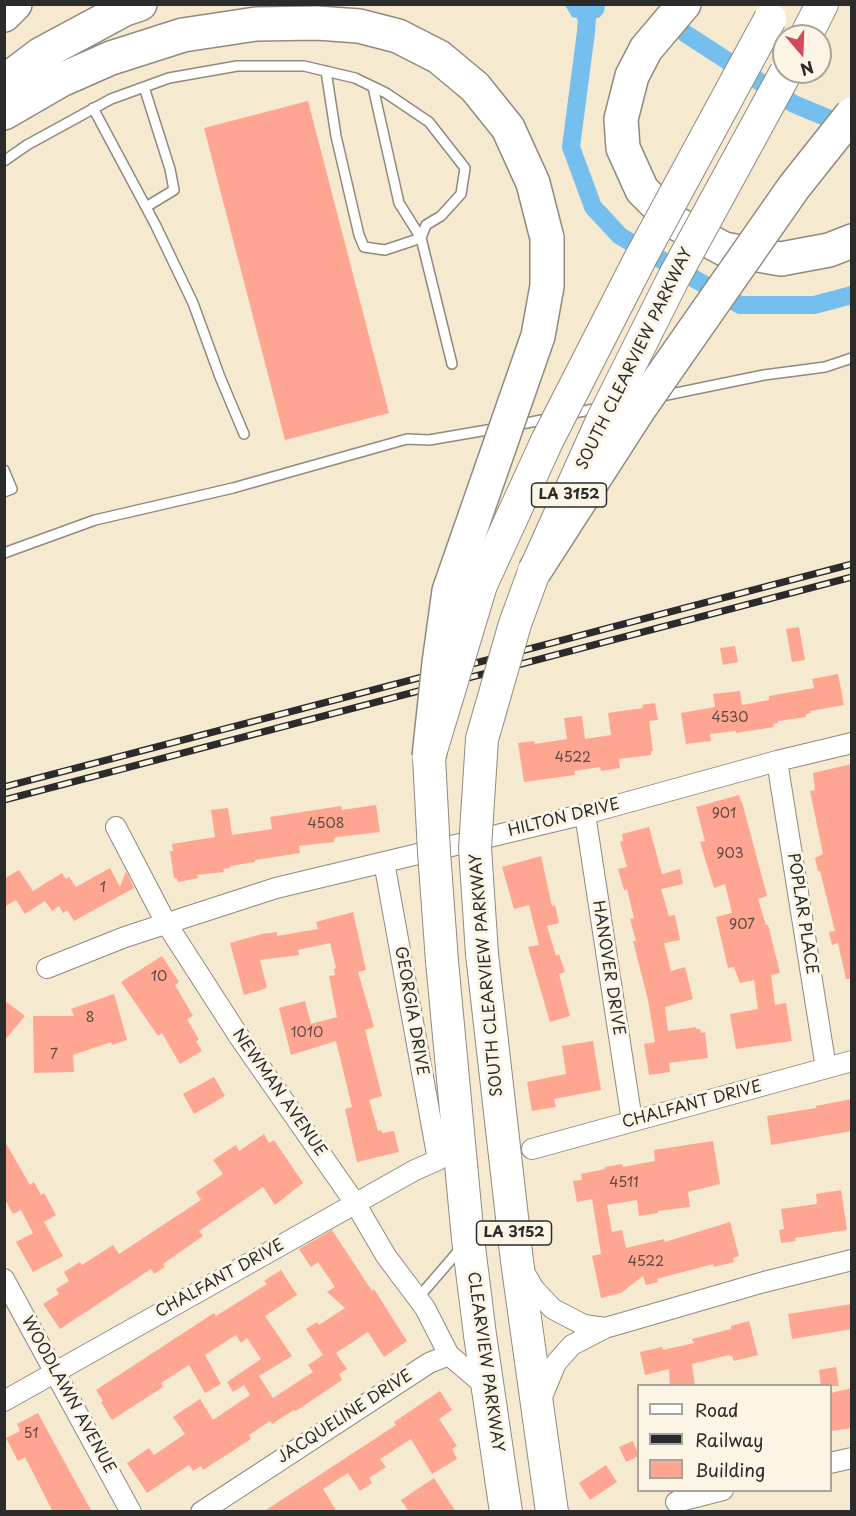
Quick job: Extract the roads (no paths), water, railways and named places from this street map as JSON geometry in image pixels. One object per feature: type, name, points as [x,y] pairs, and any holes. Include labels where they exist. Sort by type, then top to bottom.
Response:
[{"type":"highway","points":[[4,15],[15,4]]},
{"type":"highway","points":[[4,82],[41,54],[125,9],[140,4]]},
{"type":"highway","points":[[684,4],[646,49],[632,76],[621,119],[623,148],[642,190],[674,222],[724,249],[781,259],[829,250],[852,241]]},
{"type":"highway","points":[[812,24],[822,4]]},
{"type":"highway","name":"LA 3152","points":[[429,757],[481,585],[542,452],[641,258],[774,12]]},
{"type":"highway","points":[[4,113],[61,80],[111,58],[183,35],[256,24],[317,23],[359,26],[398,36],[439,57],[476,87],[508,128],[533,183],[547,238],[547,286],[538,336],[449,591],[429,757]]},
{"type":"highway","name":"SOUTH CLEARVIEW PARKWAY","points":[[552,1512],[517,1261],[482,954],[475,848],[482,739],[515,624],[534,572],[602,421],[663,299],[779,84]]},
{"type":"highway","points":[[534,572],[639,409],[794,187],[852,114]]},
{"type":"highway","name":"CLEARVIEW PARKWAY","points":[[429,757],[442,961],[468,1239],[506,1512]]},
{"type":"street","name":"HILTON DRIVE","points":[[47,969],[124,937],[276,888],[585,814],[777,760],[852,743]]},
{"type":"street","name":"POPLAR PLACE","points":[[777,760],[826,1068]]},
{"type":"street","name":"HANOVER DRIVE","points":[[585,814],[632,1122]]},
{"type":"street","name":"NEWMAN AVENUE","points":[[116,827],[166,923],[240,1038],[355,1203],[386,1256],[425,1308],[449,1354]]},
{"type":"street","name":"GEORGIA DRIVE","points":[[384,862],[438,1160]]},
{"type":"street","name":"CHALFANT DRIVE","points":[[532,1149],[852,1061]]},
{"type":"street","name":"CHALFANT DRIVE","points":[[4,1401],[355,1203],[438,1160]]},
{"type":"street","points":[[538,1407],[556,1363],[572,1345],[605,1328],[764,1282],[852,1260]]},
{"type":"street","points":[[517,1261],[534,1289],[553,1309],[584,1325],[605,1328]]},
{"type":"street","name":"WOODLAWN AVENUE","points":[[4,1279],[131,1512]]},
{"type":"street","points":[[449,1354],[488,1388]]},
{"type":"street","name":"JACQUELINE DRIVE","points":[[201,1512],[429,1363],[449,1354]]},
{"type":"street","points":[[832,1463],[852,1458]]},
{"type":"street","points":[[676,1502],[719,1492]]},
{"type":"lane","points":[[4,161],[27,145],[93,108],[169,78],[237,66],[304,66],[355,78],[386,93],[429,122],[465,168],[461,194],[441,216],[426,225],[421,238]]},
{"type":"lane","points":[[326,71],[336,136],[359,235],[364,247],[385,250],[421,238]]},
{"type":"lane","points":[[144,87],[170,169],[174,190],[146,207]]},
{"type":"lane","points":[[373,87],[399,203],[421,238],[452,364]]},
{"type":"lane","points":[[93,108],[146,207],[193,303],[244,434]]},
{"type":"lane","points":[[630,402],[764,375],[825,367],[852,358]]},
{"type":"lane","points":[[4,553],[95,520],[233,488],[407,439],[429,440],[618,405]]},
{"type":"lane","points":[[4,470],[12,489],[4,492]]},
{"type":"lane","points":[[418,1298],[468,1239]]},
{"type":"water","points":[[565,5],[605,5],[604,12],[600,17],[594,19],[591,35],[581,33],[577,18],[572,17]]},
{"type":"waterway","points":[[588,4],[571,147],[593,207],[620,236],[740,305],[814,305],[852,295]]},
{"type":"waterway","points":[[686,34],[794,104],[847,129]]},
{"type":"waterway","points":[[805,109],[808,105]]},
{"type":"railway","points":[[4,787],[852,564]]},
{"type":"railway","points":[[4,800],[852,577]]}]
